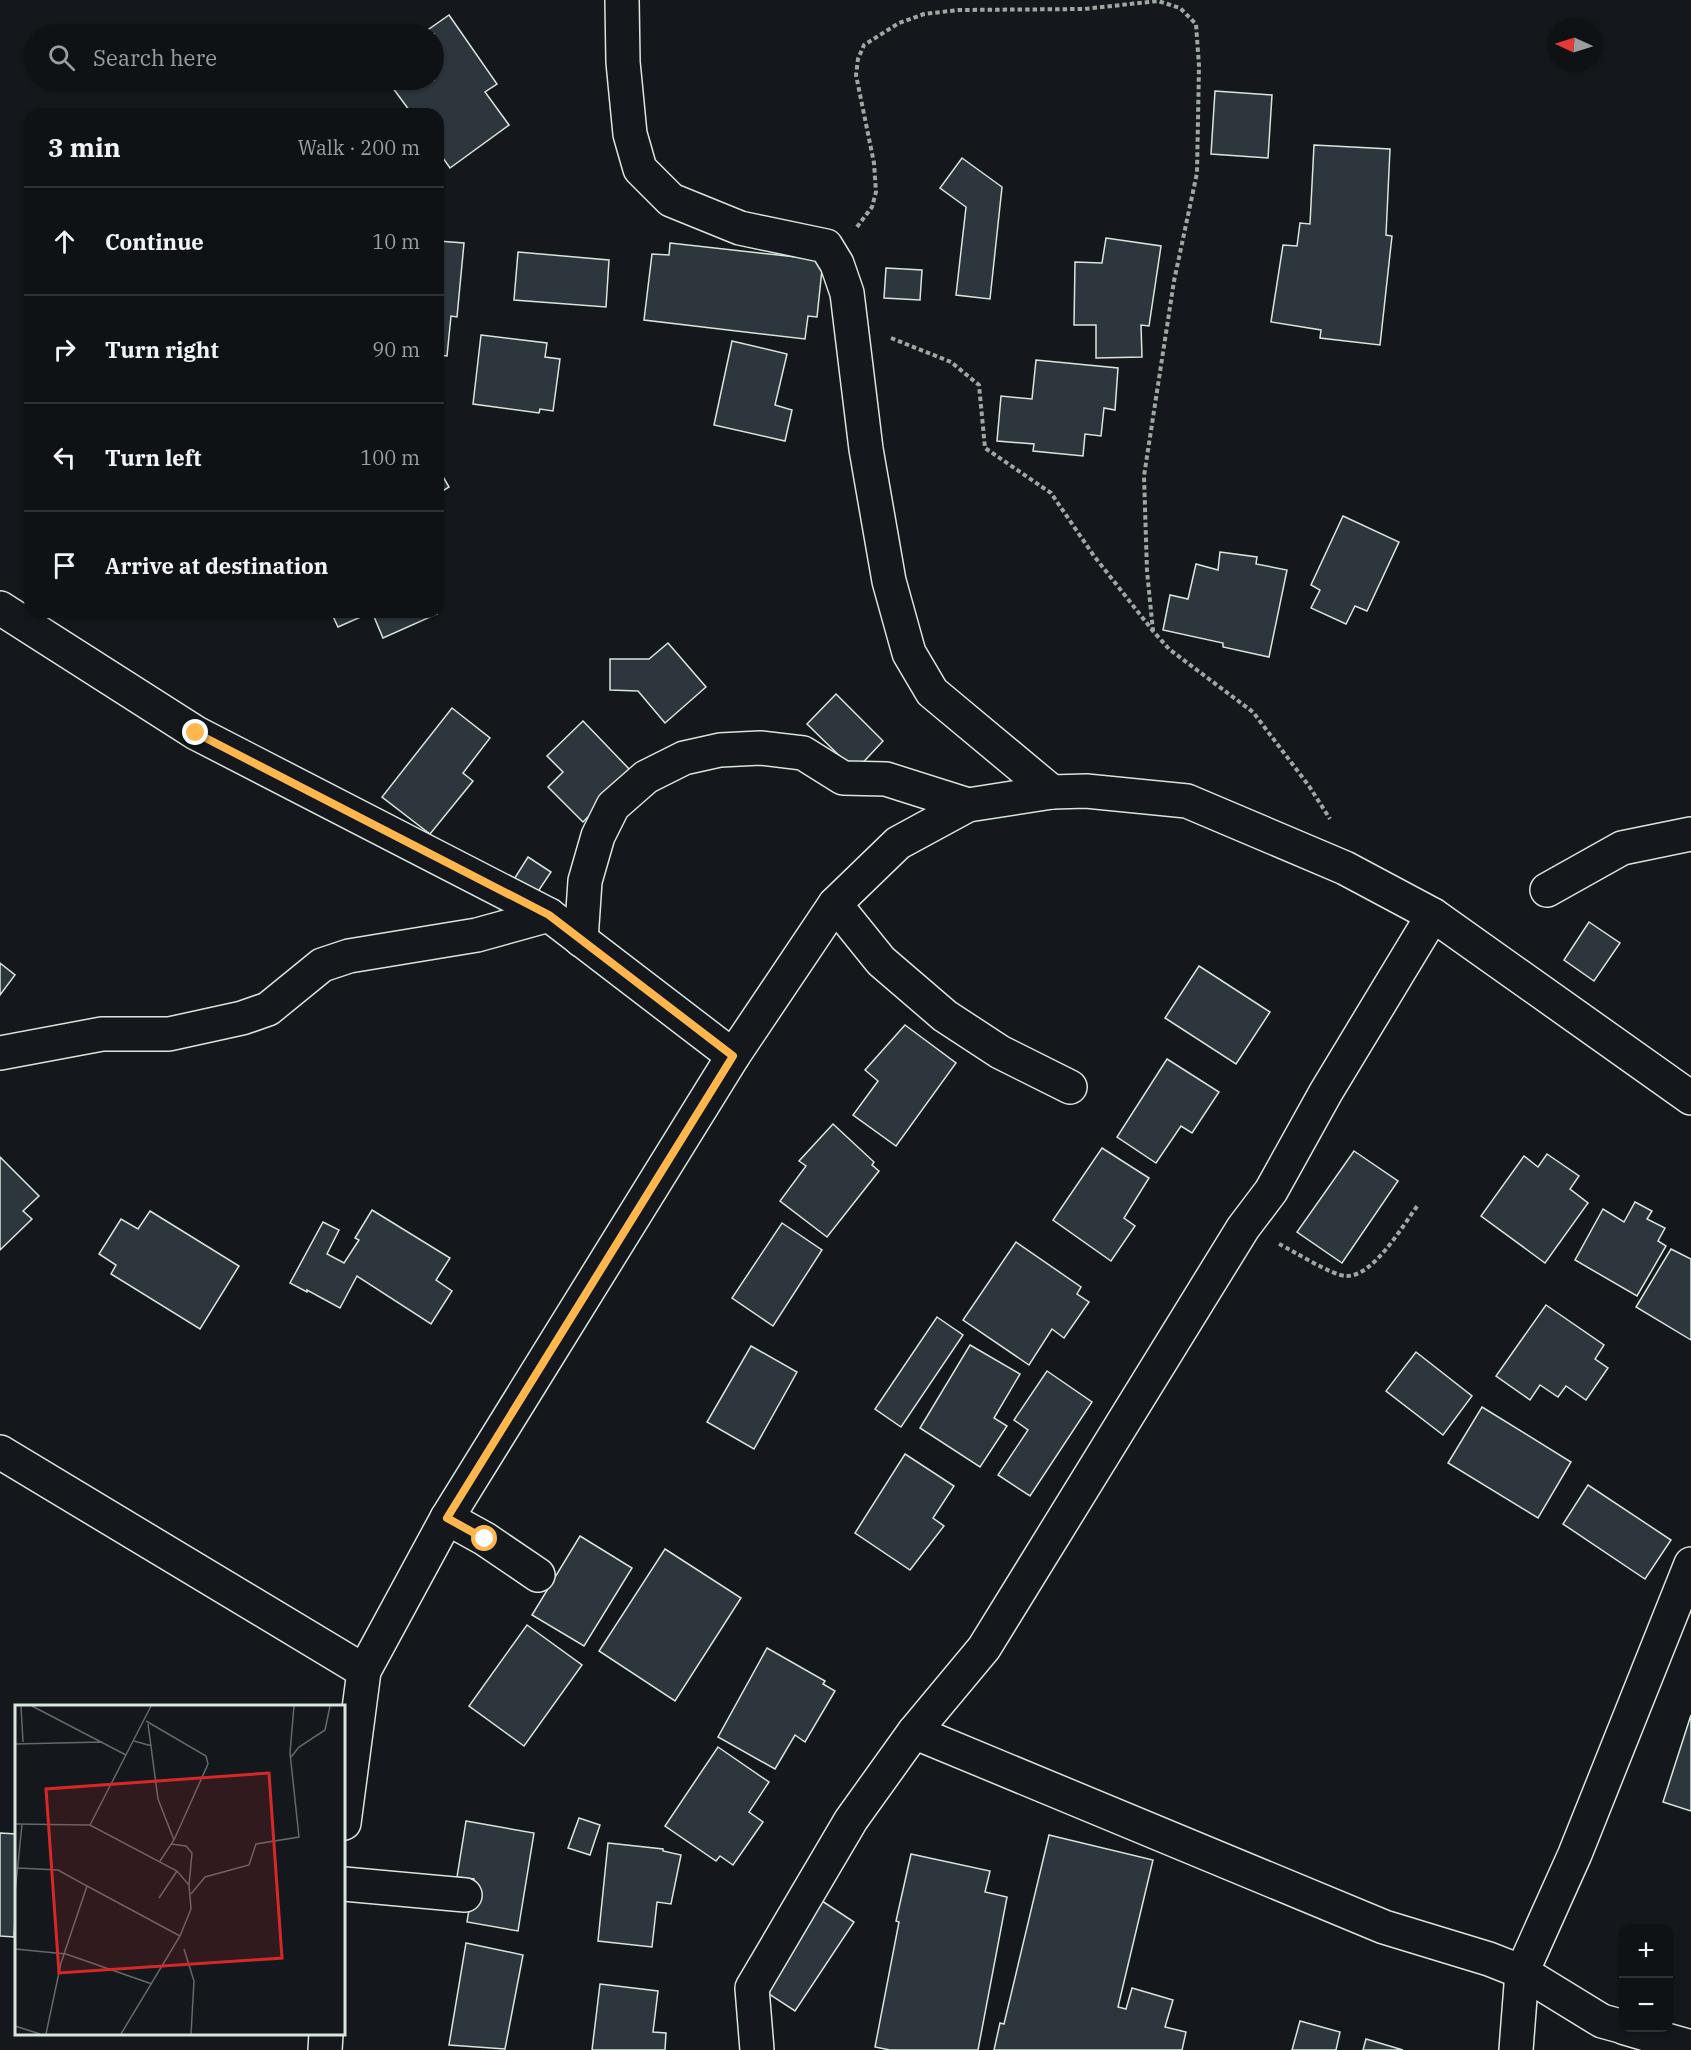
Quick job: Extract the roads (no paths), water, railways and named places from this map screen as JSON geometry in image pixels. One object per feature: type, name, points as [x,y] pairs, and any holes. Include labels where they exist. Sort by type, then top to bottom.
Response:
[{"type":"street","points":[[622,0],[623,62],[630,134],[640,169],[671,200],[740,228],[826,246],[837,264],[847,293],[866,449],[889,581],[909,653],[932,692],[1052,792]]},
{"type":"street","points":[[0,608],[196,733],[549,915],[733,1056]]},
{"type":"street","points":[[581,940],[585,881],[598,836],[614,806],[646,777],[684,758],[720,750],[760,748],[803,753],[843,778],[886,779],[968,805]]},
{"type":"street","points":[[345,1815],[364,1671],[447,1518],[733,1056],[835,904],[898,843],[968,805],[1052,792],[1086,791],[1187,801],[1345,868],[1433,915],[1691,1098]]},
{"type":"street","points":[[1547,890],[1622,848],[1691,834]]},
{"type":"street","points":[[835,904],[881,961],[945,1016],[1000,1052],[1070,1087]]},
{"type":"street","points":[[0,1053],[102,1034],[169,1034],[242,1018],[268,1009],[322,965],[349,956],[477,935],[549,915]]},
{"type":"street","points":[[758,2050],[752,1988],[851,1820],[915,1732],[984,1648],[1243,1228],[1271,1191],[1326,1092],[1433,915]]},
{"type":"street","points":[[0,1452],[364,1671]]},
{"type":"street","points":[[447,1518],[485,1539],[538,1575]]},
{"type":"street","points":[[1516,2050],[1522,1972],[1575,1854],[1691,1564]]},
{"type":"street","points":[[915,1732],[1384,1927],[1489,1959],[1522,1972],[1602,2021],[1619,2026]]},
{"type":"street","points":[[345,1884],[465,1895]]},
{"type":"street","points":[[1641,2032],[1691,2047]]},
{"type":"street","points":[[325,2050],[326,2035]]}]
